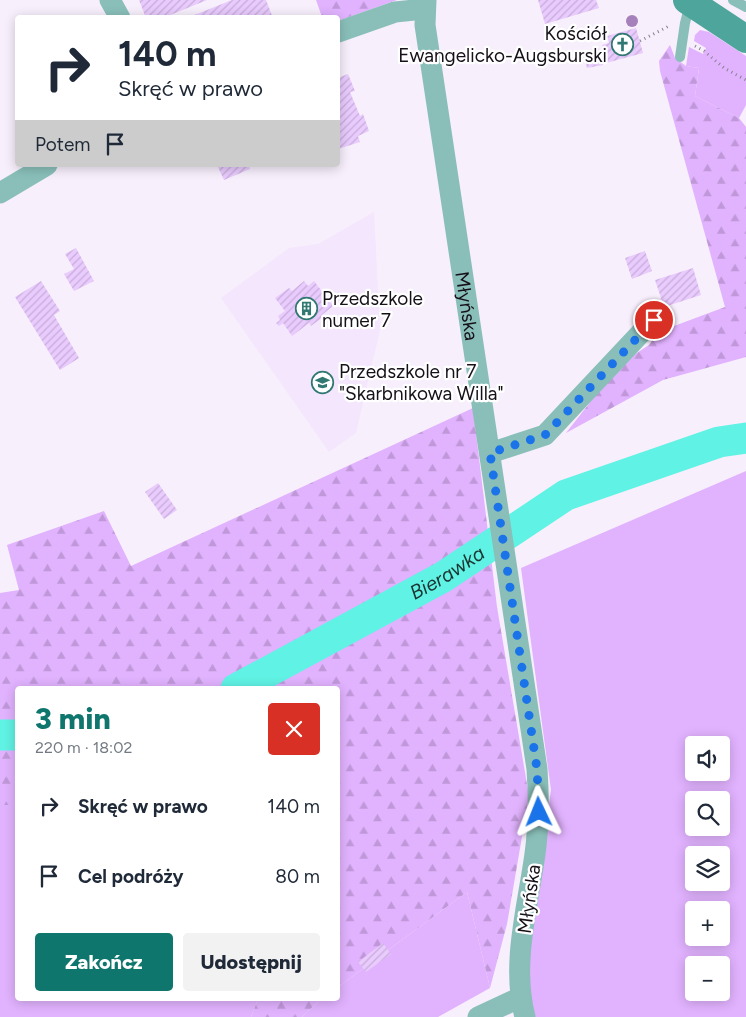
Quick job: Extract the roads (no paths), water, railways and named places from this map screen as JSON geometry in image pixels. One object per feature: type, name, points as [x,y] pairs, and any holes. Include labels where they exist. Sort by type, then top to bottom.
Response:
[{"type":"main road","points":[[690,1],[746,39]]},
{"type":"street","points":[[110,0],[118,15]]},
{"type":"street","points":[[340,31],[395,12],[425,4]]},
{"type":"street","name":"Młyńska","points":[[425,4],[424,25],[509,576],[537,769],[539,800],[537,840],[522,950],[523,1007],[478,1017]]},
{"type":"street","points":[[0,193],[44,167]]},
{"type":"street","points":[[490,453],[545,435],[654,320]]},
{"type":"lane","points":[[733,0],[746,6]]},
{"type":"lane","points":[[680,57],[690,1]]},
{"type":"waterway","name":"Bierawka","points":[[242,686],[443,577],[566,495],[719,442],[746,438]]},
{"type":"waterway","name":"Bierawka","points":[[0,735],[15,735]]},
{"type":"place","name":"Kościół Ewangelicko-Augsburski","points":[[623,44]]},
{"type":"place","name":"Przedszkole numer 7","points":[[306,309]]},
{"type":"place","name":"Przedszkole nr 7 \"Skarbnikowa Willa\"","points":[[323,382]]}]
